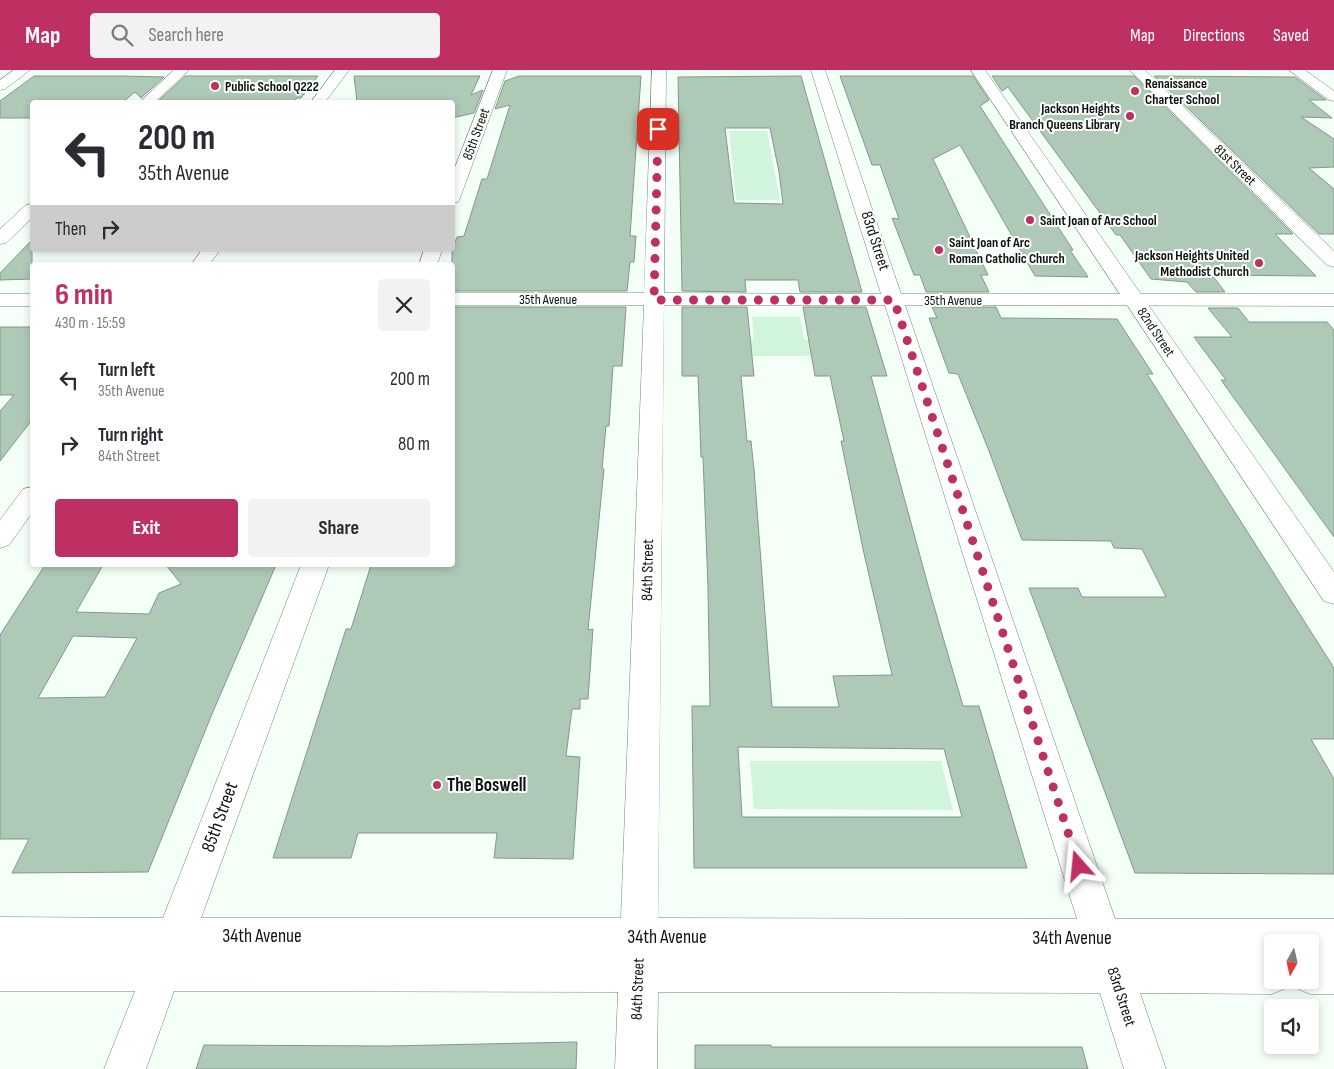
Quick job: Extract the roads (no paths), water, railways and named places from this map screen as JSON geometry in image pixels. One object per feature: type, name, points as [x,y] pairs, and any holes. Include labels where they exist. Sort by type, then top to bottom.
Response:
[{"type":"street","points":[[0,86],[23,70]]},
{"type":"street","points":[[149,100],[182,70]]},
{"type":"street","points":[[320,100],[342,70]]},
{"type":"street","name":"85th Street","points":[[455,190],[500,70]]},
{"type":"street","name":"84th Street","points":[[636,1069],[660,70]]},
{"type":"street","name":"83rd Street","points":[[818,70],[1145,1069]]},
{"type":"street","name":"82nd Street","points":[[978,70],[1334,594]]},
{"type":"street","name":"81st Street","points":[[1137,70],[1334,261]]},
{"type":"street","points":[[1296,70],[1334,97]]},
{"type":"street","points":[[0,239],[30,211]]},
{"type":"street","name":"35th Avenue","points":[[455,299],[1334,300]]},
{"type":"street","points":[[0,300],[30,300]]},
{"type":"street","points":[[0,539],[30,498]]},
{"type":"street","name":"85th Street","points":[[125,1069],[314,567]]},
{"type":"street","name":"34th Avenue","points":[[0,936],[168,954]]},
{"type":"street","name":"34th Avenue","points":[[639,955],[1101,938],[1334,938]]},
{"type":"street","name":"34th Avenue","points":[[0,971],[168,954],[639,955],[1114,974],[1264,974]]},
{"type":"street","points":[[1319,974],[1334,974]]},
{"type":"place","name":"Public School Q222","points":[[215,86]]},
{"type":"place","name":"Renaissance Charter School","points":[[1135,91]]},
{"type":"place","name":"Jackson Heights Branch Queens Library","points":[[1130,116]]},
{"type":"place","name":"Saint Joan of Arc School","points":[[1030,220]]},
{"type":"place","name":"Saint Joan of Arc Roman Catholic Church","points":[[939,250]]},
{"type":"place","name":"Jackson Heights United Methodist Church","points":[[1259,263]]},
{"type":"place","name":"The Boswell","points":[[437,785]]}]
